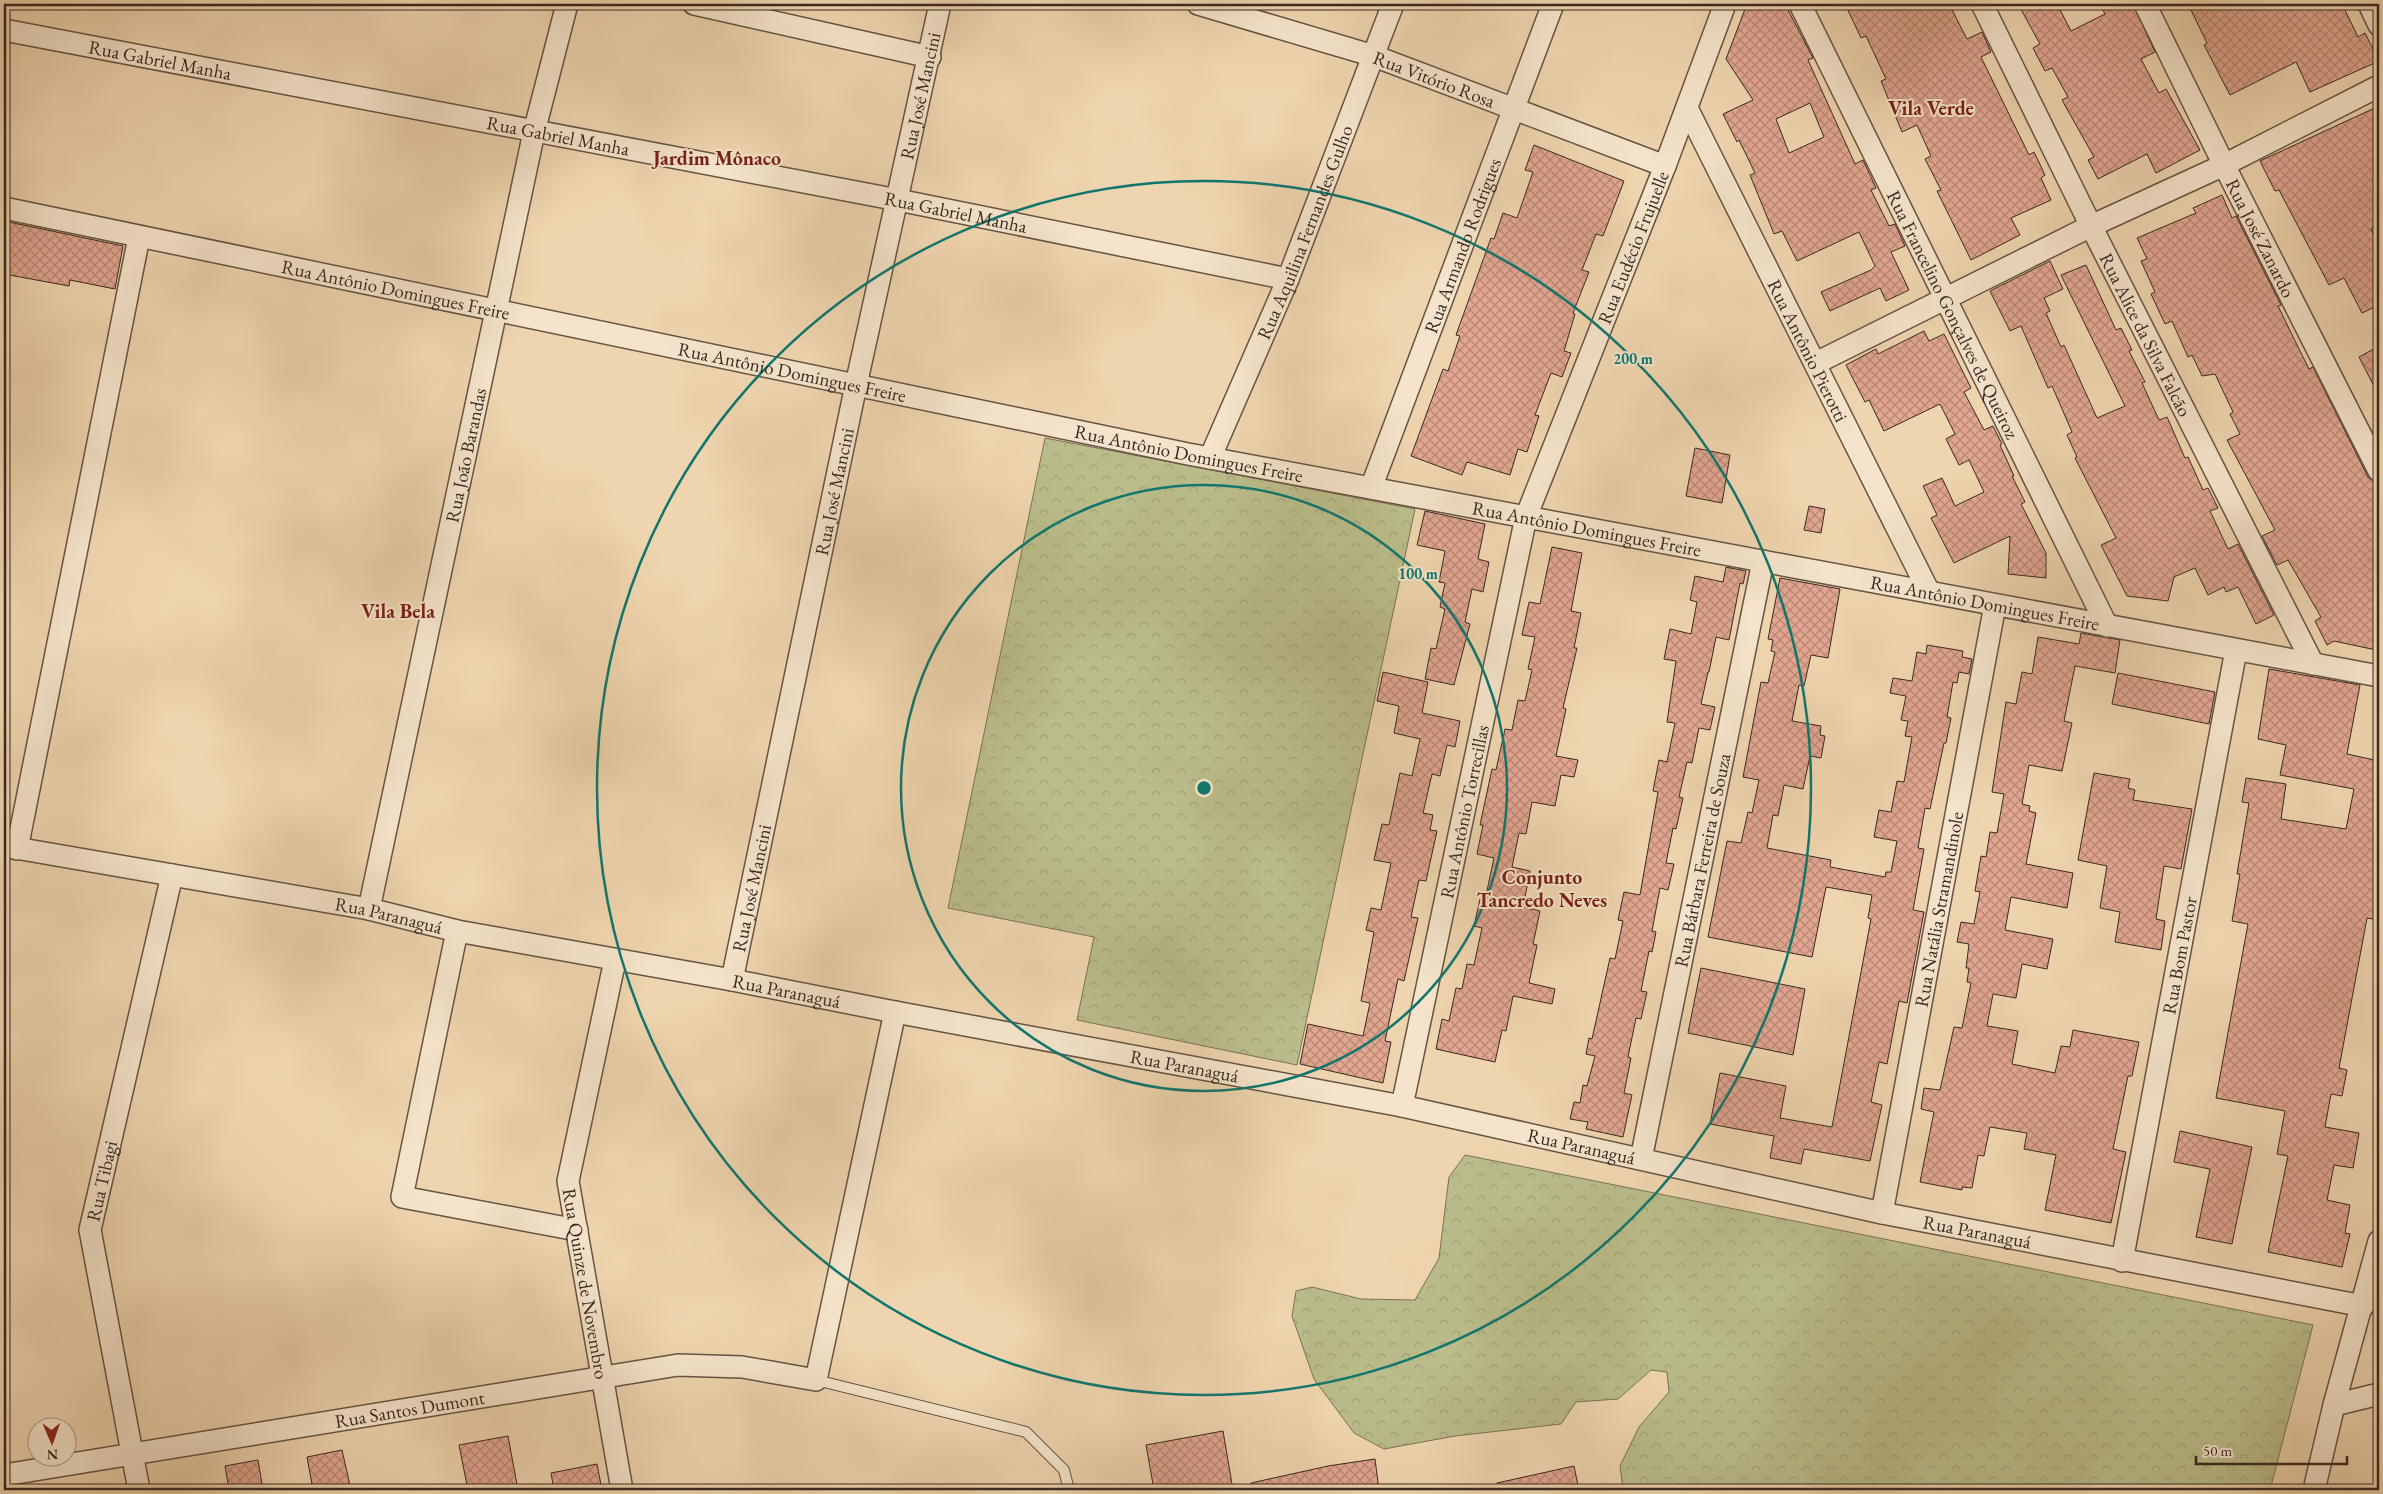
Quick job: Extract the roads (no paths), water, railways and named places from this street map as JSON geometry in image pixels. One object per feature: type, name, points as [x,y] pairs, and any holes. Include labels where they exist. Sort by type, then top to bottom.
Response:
[{"type":"street","name":"Rua João Barandas","points":[[369,909],[498,310],[534,132],[567,4]]},
{"type":"street","points":[[694,4],[930,57]]},
{"type":"street","name":"Rua José Mancini","points":[[732,980],[856,385],[930,57],[940,4]]},
{"type":"street","name":"Rua Vitório Rosa","points":[[1198,4],[1374,56],[1665,166]]},
{"type":"street","name":"Rua Aquilina Fernandes Gulho","points":[[1210,458],[1288,279],[1393,4]]},
{"type":"street","name":"Rua Armando Rodrigues","points":[[1371,488],[1553,4]]},
{"type":"street","name":"Rua Eudécio Frujuelle","points":[[1526,517],[1665,166],[1725,4]]},
{"type":"street","name":"Rua Francelino Gonçalves de Queiroz","points":[[1800,4],[2107,626]]},
{"type":"street","name":"Rua Alice da Silva Falcão","points":[[1982,4],[2091,226],[2313,664]]},
{"type":"street","name":"Rua José Zanardo","points":[[2145,4],[2379,471]]},
{"type":"street","points":[[2369,4],[2379,25]]},
{"type":"street","name":"Rua Gabriel Manha","points":[[4,30],[898,200],[1288,279]]},
{"type":"street","points":[[1816,363],[1946,300],[2091,226],[2224,165],[2379,86]]},
{"type":"street","name":"Rua Antônio Pierotti","points":[[1687,108],[1929,592]]},
{"type":"street","name":"Rua Antônio Domingues Freire","points":[[4,208],[1210,458],[2379,676]]},
{"type":"street","points":[[11,847],[139,237]]},
{"type":"street","name":"Rua Antônio Torrecillas","points":[[1402,1106],[1526,517]]},
{"type":"street","name":"Rua Bárbara Ferreira de Souza","points":[[1641,1160],[1763,561]]},
{"type":"street","name":"Rua Natália Stramandinole","points":[[1882,1213],[1995,605]]},
{"type":"street","name":"Rua Bom Pastor","points":[[2122,1261],[2236,650]]},
{"type":"street","name":"Rua Paranaguá","points":[[11,847],[369,909],[457,931],[732,980],[1402,1106],[1882,1213],[2122,1261],[2363,1306]]},
{"type":"street","name":"Rua Tibagi","points":[[139,1490],[90,1230],[172,875]]},
{"type":"street","points":[[457,931],[402,1197],[576,1230]]},
{"type":"street","name":"Rua Quinze de Novembro","points":[[615,960],[568,1182],[622,1490]]},
{"type":"street","points":[[816,1380],[895,1012]]},
{"type":"street","points":[[2314,1490],[2322,1463],[2334,1405],[2363,1306],[2379,1241]]},
{"type":"street","name":"Rua Santos Dumont","points":[[4,1475],[678,1364],[742,1367],[816,1380]]},
{"type":"street","points":[[2334,1405],[2379,1394]]},
{"type":"street","points":[[2322,1463],[2326,1490]]},
{"type":"lane","points":[[816,1380],[1026,1432],[1064,1470],[1069,1490]]},
{"type":"district","name":"Vila Verde","points":[[1931,108]]},
{"type":"district","name":"Jardim Mônaco","points":[[717,158]]},
{"type":"district","name":"Vila Bela","points":[[398,611]]},
{"type":"district","name":"Conjunto Tancredo Neves","points":[[1542,888]]}]
